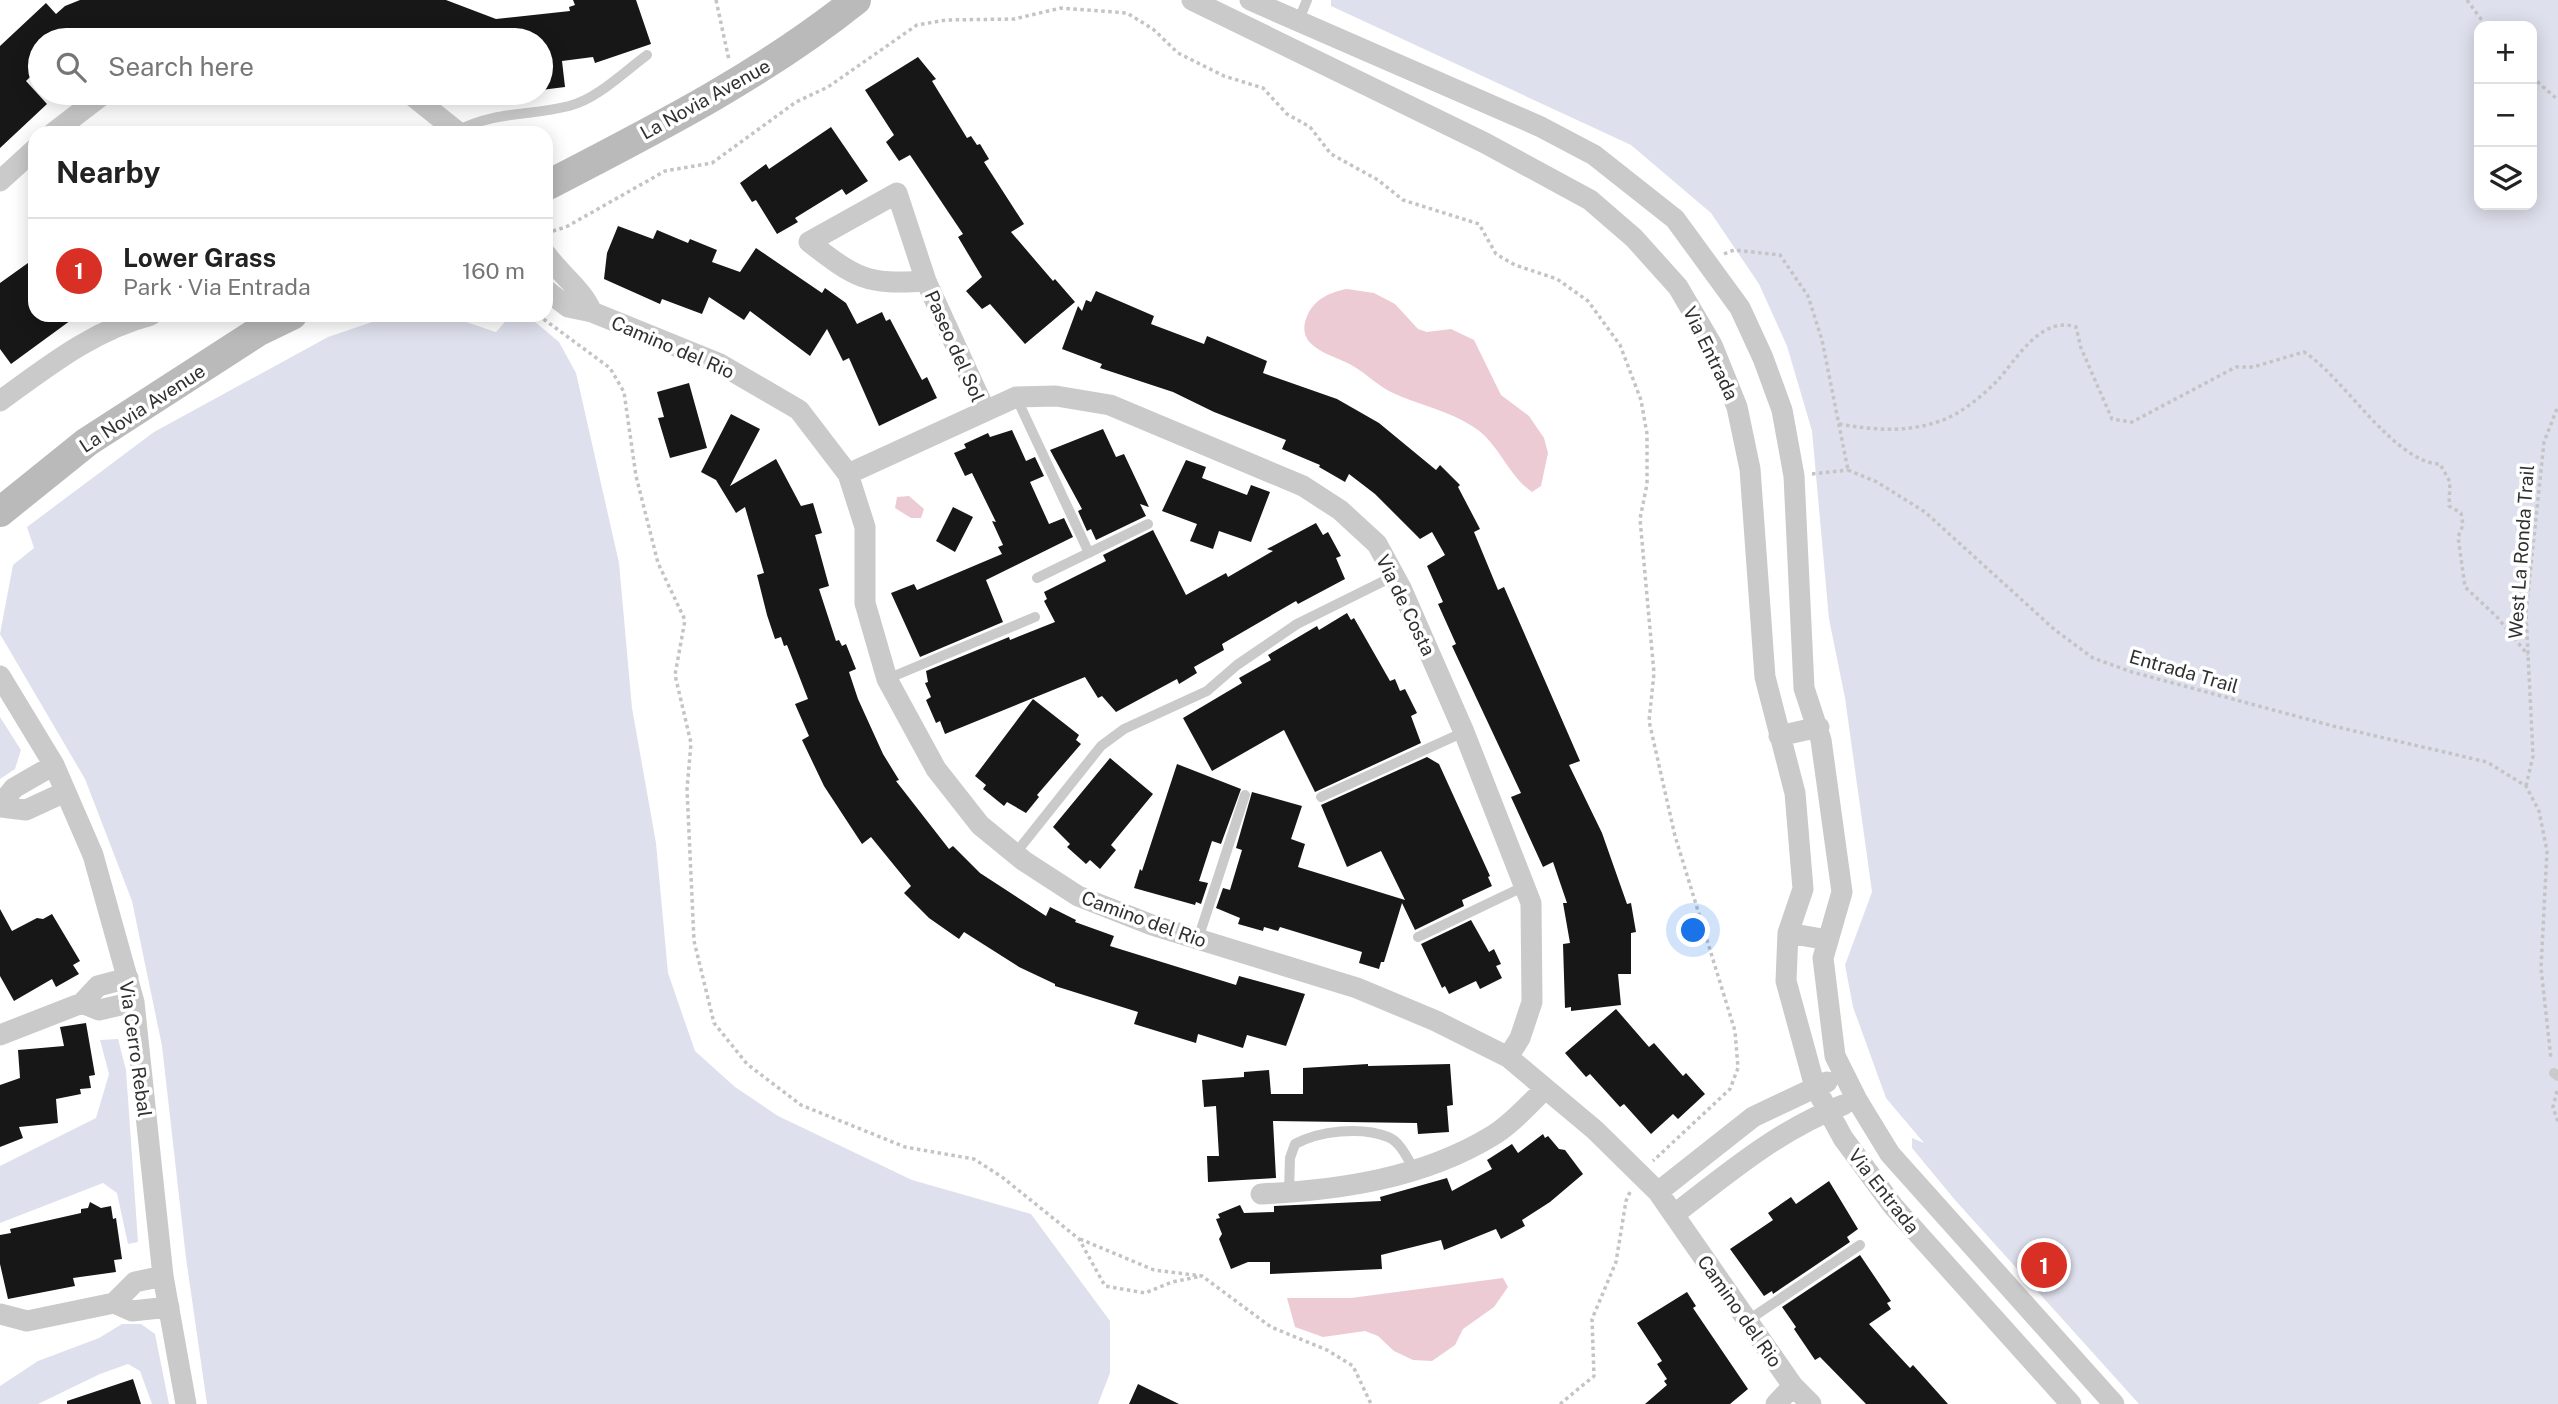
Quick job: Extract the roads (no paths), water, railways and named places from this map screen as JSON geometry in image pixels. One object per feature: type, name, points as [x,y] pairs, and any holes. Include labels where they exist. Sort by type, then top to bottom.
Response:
[{"type":"main road","name":"La Novia Avenue","points":[[553,182],[735,86],[804,42],[856,0]]},
{"type":"main road","name":"La Novia Avenue","points":[[0,512],[87,442],[259,331],[278,322]]},
{"type":"street","name":"Via Entrada","points":[[1192,0],[1485,143],[1590,200],[1634,238],[1678,287],[1712,345],[1737,407],[1750,469],[1765,677],[1795,793],[1803,889],[1788,933],[1786,981],[1815,1087],[1843,1138],[1893,1206],[2071,1404]]},
{"type":"street","name":"Via Entrada","points":[[1250,0],[1539,126],[1594,155],[1635,184],[1675,219],[1708,260],[1740,308],[1763,358],[1782,410],[1794,476],[1804,688],[1818,727],[1842,892],[1822,958],[1835,1056],[1857,1100],[1890,1154],[2114,1404]]},
{"type":"street","points":[[1285,46],[1298,22]]},
{"type":"street","points":[[62,126],[89,105]]},
{"type":"street","points":[[424,105],[450,126]]},
{"type":"street","points":[[0,181],[28,155]]},
{"type":"street","name":"Paseo del Sol","points":[[926,281],[887,284],[850,274],[808,242],[897,193],[926,281],[985,410]]},
{"type":"street","name":"Camino del Rio","points":[[553,285],[584,294],[592,312],[720,364],[799,410],[848,474],[865,527],[865,603],[887,678],[936,769],[980,825],[1015,854],[1078,895],[1152,925],[1357,988],[1436,1021],[1508,1057],[1544,1090],[1595,1129],[1658,1192],[1793,1386],[1811,1404]]},
{"type":"street","points":[[0,401],[76,347],[127,322]]},
{"type":"street","name":"Via de Costa","points":[[848,474],[1016,397],[1056,396],[1110,405],[1303,486],[1340,510],[1377,544],[1394,576],[1464,732],[1531,903],[1532,1002],[1520,1038],[1508,1057]]},
{"type":"street","name":"Via Cerro Rebal","points":[[0,676],[54,765],[93,855],[128,978],[134,1002],[163,1276],[186,1404]]},
{"type":"street","points":[[1779,736],[1818,727]]},
{"type":"street","points":[[54,765],[14,788],[0,806],[26,810],[65,792]]},
{"type":"street","points":[[1788,933],[1828,940]]},
{"type":"street","points":[[0,1035],[82,1003],[98,986],[128,978]]},
{"type":"street","points":[[82,1003],[99,1010],[134,1002]]},
{"type":"street","points":[[1658,1192],[1753,1117],[1844,1074]]},
{"type":"street","points":[[1261,1194],[1365,1183],[1415,1171],[1494,1136],[1544,1090]]},
{"type":"street","points":[[1675,1214],[1758,1150],[1807,1119],[1857,1100]]},
{"type":"street","points":[[0,1314],[27,1321],[114,1303],[135,1282],[163,1276]]},
{"type":"street","points":[[114,1303],[132,1311],[169,1307]]},
{"type":"street","points":[[1776,1404],[1793,1386]]},
{"type":"lane","points":[[1298,22],[1307,0]]},
{"type":"lane","points":[[472,126],[498,115],[571,106],[647,55]]},
{"type":"lane","points":[[1016,397],[1089,553]]},
{"type":"lane","points":[[1037,578],[1148,524]]},
{"type":"lane","points":[[1015,854],[1101,746],[1124,729],[1207,691],[1237,665],[1297,624],[1394,576]]},
{"type":"lane","points":[[887,678],[1035,617]]},
{"type":"lane","points":[[1321,797],[1464,732]]},
{"type":"lane","points":[[1198,939],[1245,795]]},
{"type":"lane","points":[[1418,937],[1525,886]]},
{"type":"lane","points":[[1289,1192],[1290,1158],[1294,1144],[1326,1133],[1389,1137],[1402,1149],[1415,1171]]},
{"type":"lane","points":[[1747,1321],[1860,1245]]},
{"type":"place","name":"Lower Grass","points":[[2044,1265]]}]
